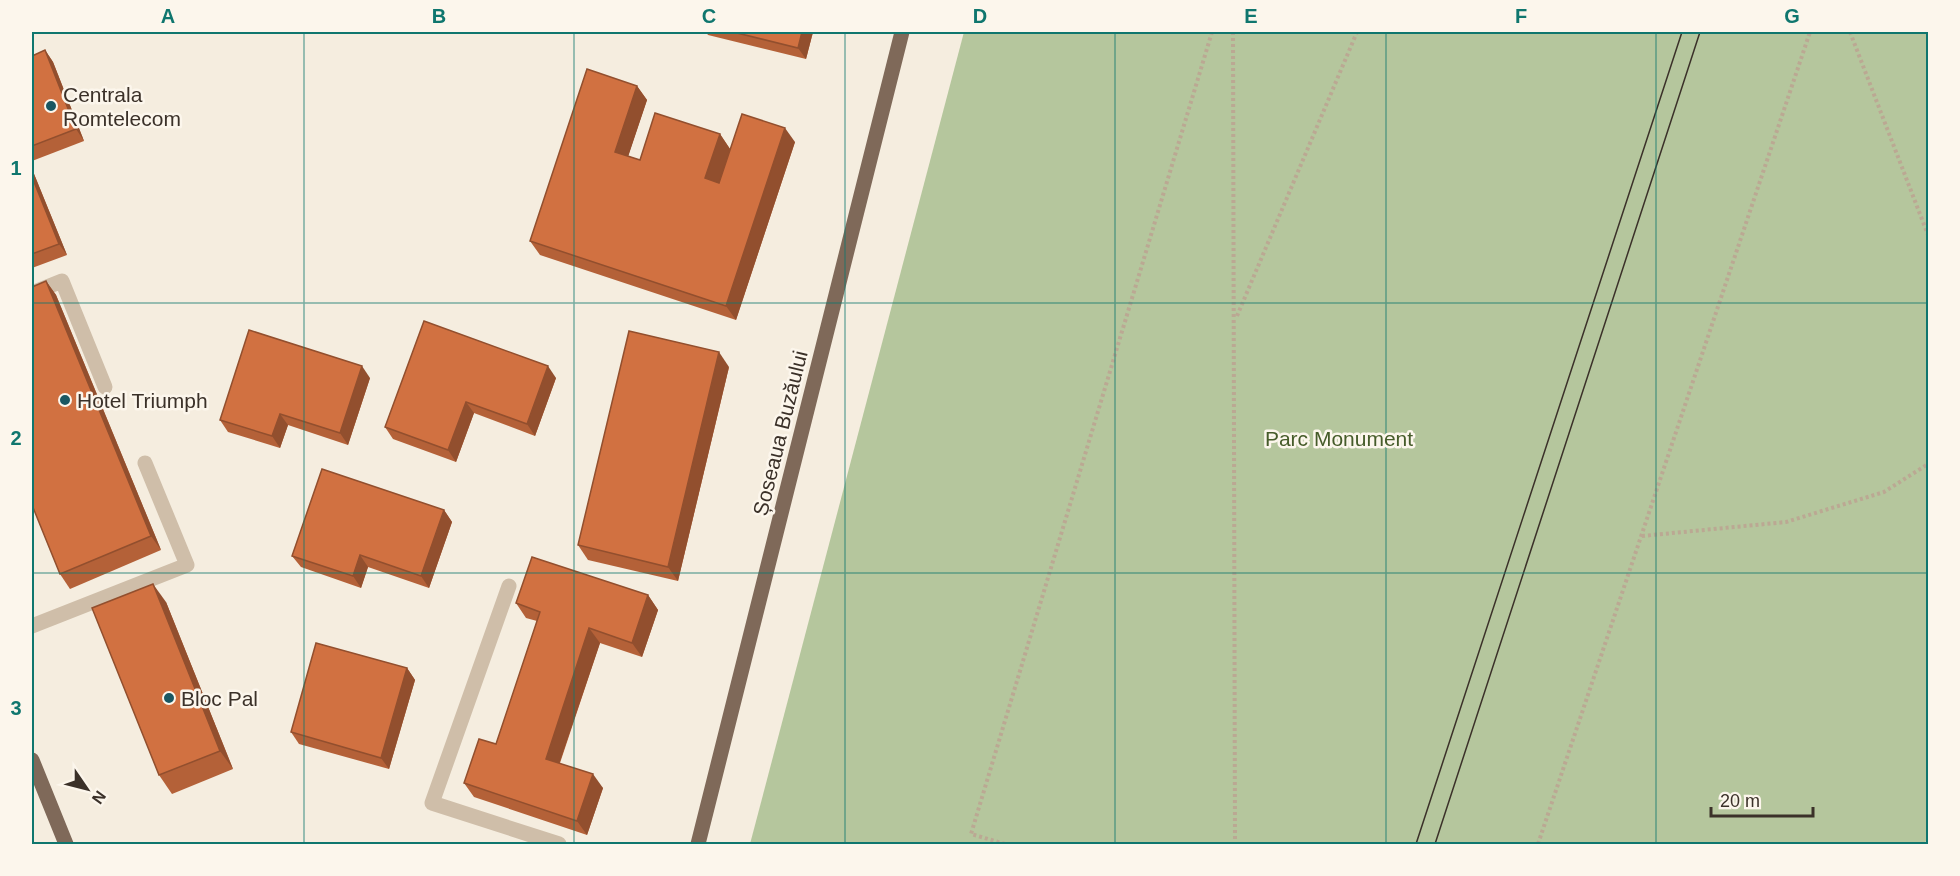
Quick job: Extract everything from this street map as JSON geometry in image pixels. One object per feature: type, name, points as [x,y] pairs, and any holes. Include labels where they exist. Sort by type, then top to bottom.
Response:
[{"type":"main road","name":"Șoseaua Buzăului","points":[[698,844],[902,32]]},
{"type":"main road","points":[[32,760],[66,844]]},
{"type":"street","points":[[32,293],[62,281],[105,387]]},
{"type":"street","points":[[32,626],[187,565],[145,463]]},
{"type":"street","points":[[509,586],[432,802],[559,844]]},
{"type":"path","points":[[1005,844],[971,834],[1212,32]]},
{"type":"path","points":[[1233,32],[1235,844]]},
{"type":"path","points":[[1235,319],[1357,32]]},
{"type":"path","points":[[1538,844],[1810,32]]},
{"type":"path","points":[[1850,32],[1929,234]]},
{"type":"path","points":[[1642,536],[1786,522],[1884,492],[1929,464]]},
{"type":"green space","name":"Parc Monument","points":[[964,32],[1928,32],[1928,834],[1925,844],[750,844]]},
{"type":"building","points":[[733,32],[802,32],[798,48]]},
{"type":"building","name":"Centrala Romtelecom","points":[[45,50],[76,129],[32,146],[32,56]]},
{"type":"building","points":[[587,69],[637,86],[615,152],[640,160],[655,113],[720,134],[705,178],[719,183],[742,114],[785,128],[726,306],[530,241]]},
{"type":"building","points":[[32,177],[59,244],[32,254]]},
{"type":"building","name":"Hotel Triumph","points":[[46,281],[151,536],[60,574],[32,505],[32,287]]},
{"type":"building","points":[[424,321],[548,366],[527,424],[466,402],[448,450],[385,427]]},
{"type":"building","points":[[249,330],[362,366],[340,433],[280,414],[272,436],[220,420]]},
{"type":"building","points":[[629,331],[719,352],[668,567],[578,545]]},
{"type":"building","points":[[322,469],[444,510],[421,576],[360,555],[353,576],[292,556]]},
{"type":"building","points":[[532,557],[648,595],[632,643],[589,628],[546,759],[593,774],[577,821],[464,783],[479,739],[496,744],[540,612],[516,603]]},
{"type":"building","name":"Bloc Pal","points":[[153,584],[220,751],[159,775],[92,608]]},
{"type":"building","points":[[316,643],[407,668],[381,758],[291,732]]},
{"type":"tram line","points":[[1416,844],[1682,32]]},
{"type":"tram line","points":[[1435,844],[1700,32]]},
{"type":"place","name":"Centrala Romtelecom","points":[[51,106]]},
{"type":"place","name":"Hotel Triumph","points":[[65,400]]},
{"type":"place","name":"Bloc Pal","points":[[169,698]]}]
